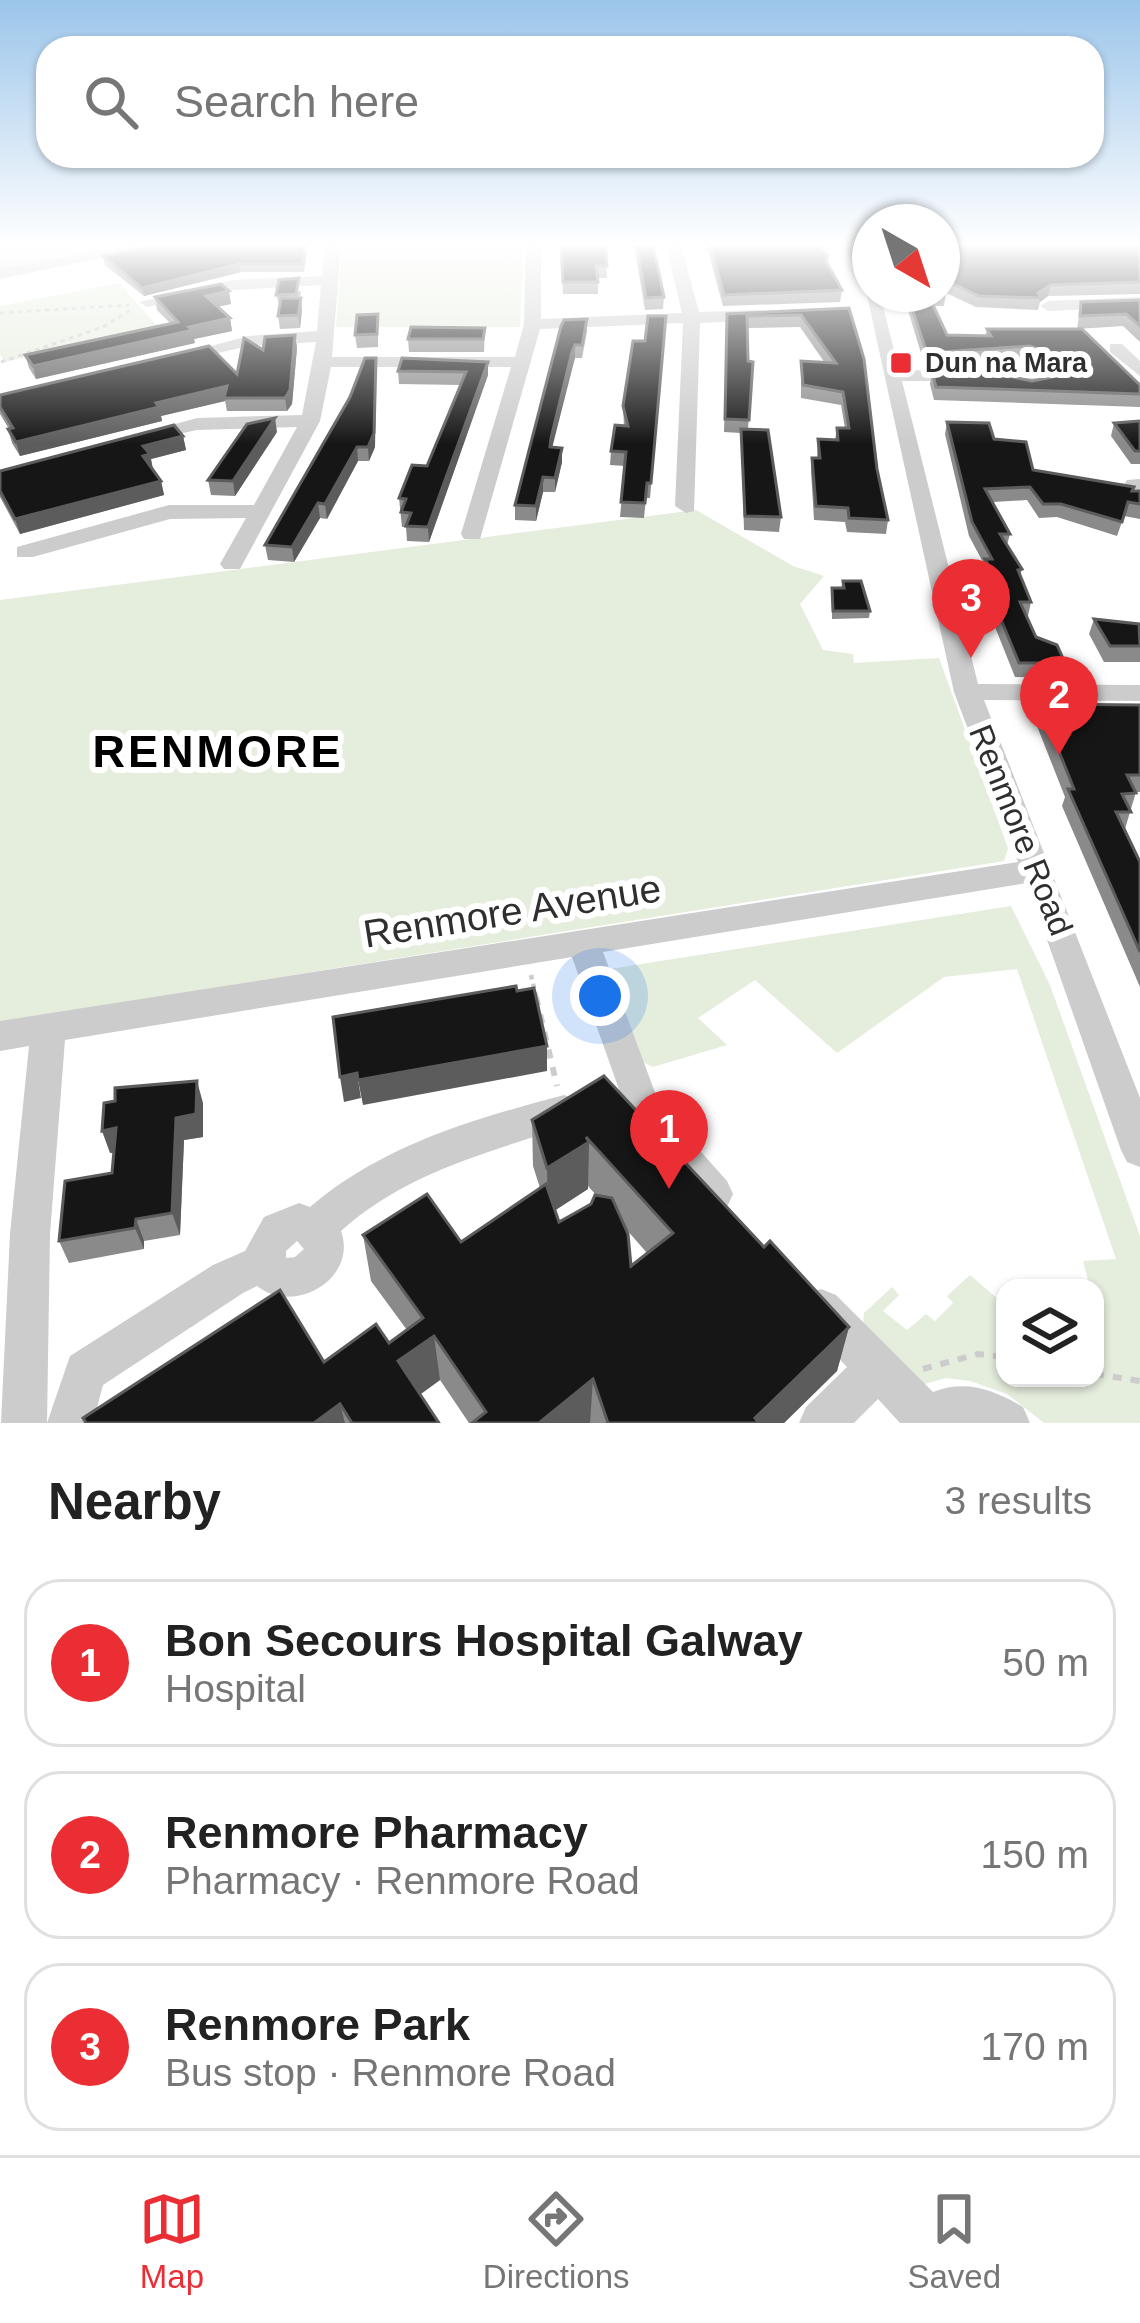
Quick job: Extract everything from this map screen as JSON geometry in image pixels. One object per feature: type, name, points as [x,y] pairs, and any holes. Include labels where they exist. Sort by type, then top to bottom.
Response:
[{"type":"street","points":[[232,564],[310,421],[328,311]]},
{"type":"street","points":[[472,534],[523,362],[532,311]]},
{"type":"street","points":[[686,506],[691,311]]},
{"type":"street","name":"Renmore Road","points":[[877,312],[967,692],[1140,1150]]},
{"type":"street","points":[[532,324],[780,314]]},
{"type":"street","points":[[144,365],[248,341],[326,336]]},
{"type":"street","points":[[1116,348],[1140,371]]},
{"type":"street","points":[[322,362],[523,362]]},
{"type":"street","points":[[893,376],[986,374]]},
{"type":"street","points":[[110,444],[188,424],[310,421]]},
{"type":"street","points":[[25,552],[169,512],[262,511]]},
{"type":"street","points":[[967,692],[1136,700]]},
{"type":"street","name":"Renmore Avenue","points":[[0,1036],[1038,870]]},
{"type":"street","points":[[583,942],[645,1115],[731,1214]]},
{"type":"street","points":[[24,1423],[30,1234],[48,1028]]},
{"type":"street","points":[[70,1423],[85,1371],[228,1279],[264,1263],[276,1277],[290,1280],[320,1265],[325,1238],[316,1227],[365,1186],[436,1148],[636,1091]]},
{"type":"street","points":[[796,1283],[925,1421],[963,1406],[984,1410],[1007,1423]]},
{"type":"street","points":[[822,1423],[878,1369]]},
{"type":"path","points":[[0,314],[32,311]]},
{"type":"path","points":[[0,363],[103,327],[130,311]]},
{"type":"path","points":[[526,951],[565,1111]]},
{"type":"path","points":[[1104,1375],[1140,1381]]},
{"type":"green space","points":[[0,311],[144,311],[159,328],[5,362],[0,354]]},
{"type":"green space","points":[[337,311],[521,311],[520,327],[336,327]]},
{"type":"green space","points":[[696,510],[793,566],[824,576],[800,604],[823,650],[853,654],[854,663],[939,658],[1008,848],[1004,861],[0,1022],[0,600]]},
{"type":"green space","points":[[1011,906],[1050,985],[1140,1236],[1140,1423],[1044,1423],[1007,1394],[970,1381],[946,1378],[921,1385],[863,1325],[864,1313],[892,1287],[899,1295],[883,1311],[907,1330],[926,1314],[935,1321],[953,1303],[947,1296],[970,1275],[996,1297],[996,1387],[1104,1387],[1104,1279],[1088,1279],[1083,1261],[1116,1259],[1017,969],[944,977],[837,1053],[755,980],[698,1018],[727,1045],[653,1067],[638,1060],[610,969]]},
{"type":"building","points":[[168,311],[223,311],[230,318],[33,366],[25,355],[178,322]]},
{"type":"building","points":[[850,311],[864,359],[888,520],[849,518],[848,508],[816,506],[812,458],[820,458],[818,439],[838,440],[837,428],[849,428],[843,392],[803,385],[801,361],[836,363],[801,315],[747,316],[748,361],[753,362],[749,420],[725,419],[727,314]]},
{"type":"building","points":[[1080,311],[1140,311],[1140,326],[1126,314],[1080,316]]},
{"type":"building","points":[[913,312],[936,312],[947,335],[991,336],[987,329],[1082,329],[1140,385],[1140,394],[936,387],[932,371],[984,371],[1032,381],[1066,368],[1053,355],[1030,346],[927,353]]},
{"type":"building","points":[[378,314],[377,334],[355,335],[357,315]]},
{"type":"building","points":[[648,316],[666,316],[651,483],[647,483],[645,503],[621,502],[626,452],[611,451],[615,425],[628,426],[623,406],[633,341],[645,341]]},
{"type":"building","points":[[587,319],[582,345],[575,345],[572,352],[551,438],[550,447],[562,448],[555,478],[543,477],[536,506],[515,505],[561,326],[564,320]]},
{"type":"building","points":[[411,327],[485,328],[483,339],[408,339]]},
{"type":"building","points":[[295,335],[290,390],[285,398],[224,398],[227,386],[16,442],[0,407],[0,395],[209,346],[237,374],[244,338],[263,350],[265,337]]},
{"type":"building","points":[[365,358],[376,358],[374,433],[368,447],[357,447],[325,504],[318,503],[292,547],[265,545],[350,397]]},
{"type":"building","points":[[402,358],[488,362],[428,527],[406,526],[411,513],[401,512],[406,499],[399,498],[412,465],[427,466],[466,372],[398,371]]},
{"type":"building","points":[[275,418],[233,481],[208,480],[247,424]]},
{"type":"building","points":[[1140,421],[1140,451],[1135,451],[1114,423]]},
{"type":"building","points":[[947,422],[989,423],[994,439],[1026,442],[1033,470],[1140,491],[1140,504],[1128,502],[1122,522],[1061,504],[1043,504],[1030,487],[985,489],[1010,534],[1000,534],[1022,569],[1018,570],[1031,602],[1020,602],[1036,637],[1057,645],[1065,663],[1019,663],[990,593],[1004,593],[972,522]]},
{"type":"building","points":[[174,425],[183,436],[143,446],[150,454],[143,456],[161,481],[15,519],[0,491],[0,471]]},
{"type":"building","points":[[741,429],[768,430],[781,517],[745,516]]},
{"type":"building","points":[[843,581],[861,581],[870,611],[833,611],[832,588],[844,588]]},
{"type":"building","points":[[1094,619],[1139,624],[1140,646],[1110,646]]},
{"type":"building","points":[[1040,704],[1140,705],[1140,775],[1127,775],[1136,793],[1122,794],[1131,812],[1116,812],[1140,862],[1140,952],[1068,789],[1074,789]]},
{"type":"building","points":[[516,986],[517,991],[534,988],[547,1046],[358,1080],[357,1073],[340,1077],[333,1017]]},
{"type":"building","points":[[604,1076],[764,1247],[770,1241],[849,1327],[755,1418],[757,1423],[608,1423],[593,1379],[539,1423],[472,1423],[486,1412],[434,1336],[398,1361],[439,1423],[352,1423],[340,1404],[314,1423],[86,1423],[83,1418],[280,1290],[324,1362],[376,1324],[389,1343],[423,1318],[363,1235],[427,1194],[461,1242],[546,1184],[559,1222],[591,1204],[595,1195],[612,1198],[628,1234],[631,1266],[673,1233],[586,1137],[589,1142],[547,1168],[532,1120]]},
{"type":"building","points":[[197,1081],[196,1114],[176,1118],[172,1213],[136,1219],[135,1228],[59,1241],[65,1181],[112,1173],[116,1128],[102,1131],[104,1103],[115,1101],[115,1088]]},
{"type":"place","name":"Dun na Mara","points":[[901,363]]},
{"type":"place","name":"Renmore Park","points":[[971,658]]},
{"type":"place","name":"Renmore Pharmacy","points":[[1059,755]]},
{"type":"place","name":"Bon Secours Hospital Galway","points":[[669,1189]]},
{"type":"district","name":"RENMORE","points":[[218,751]]}]
